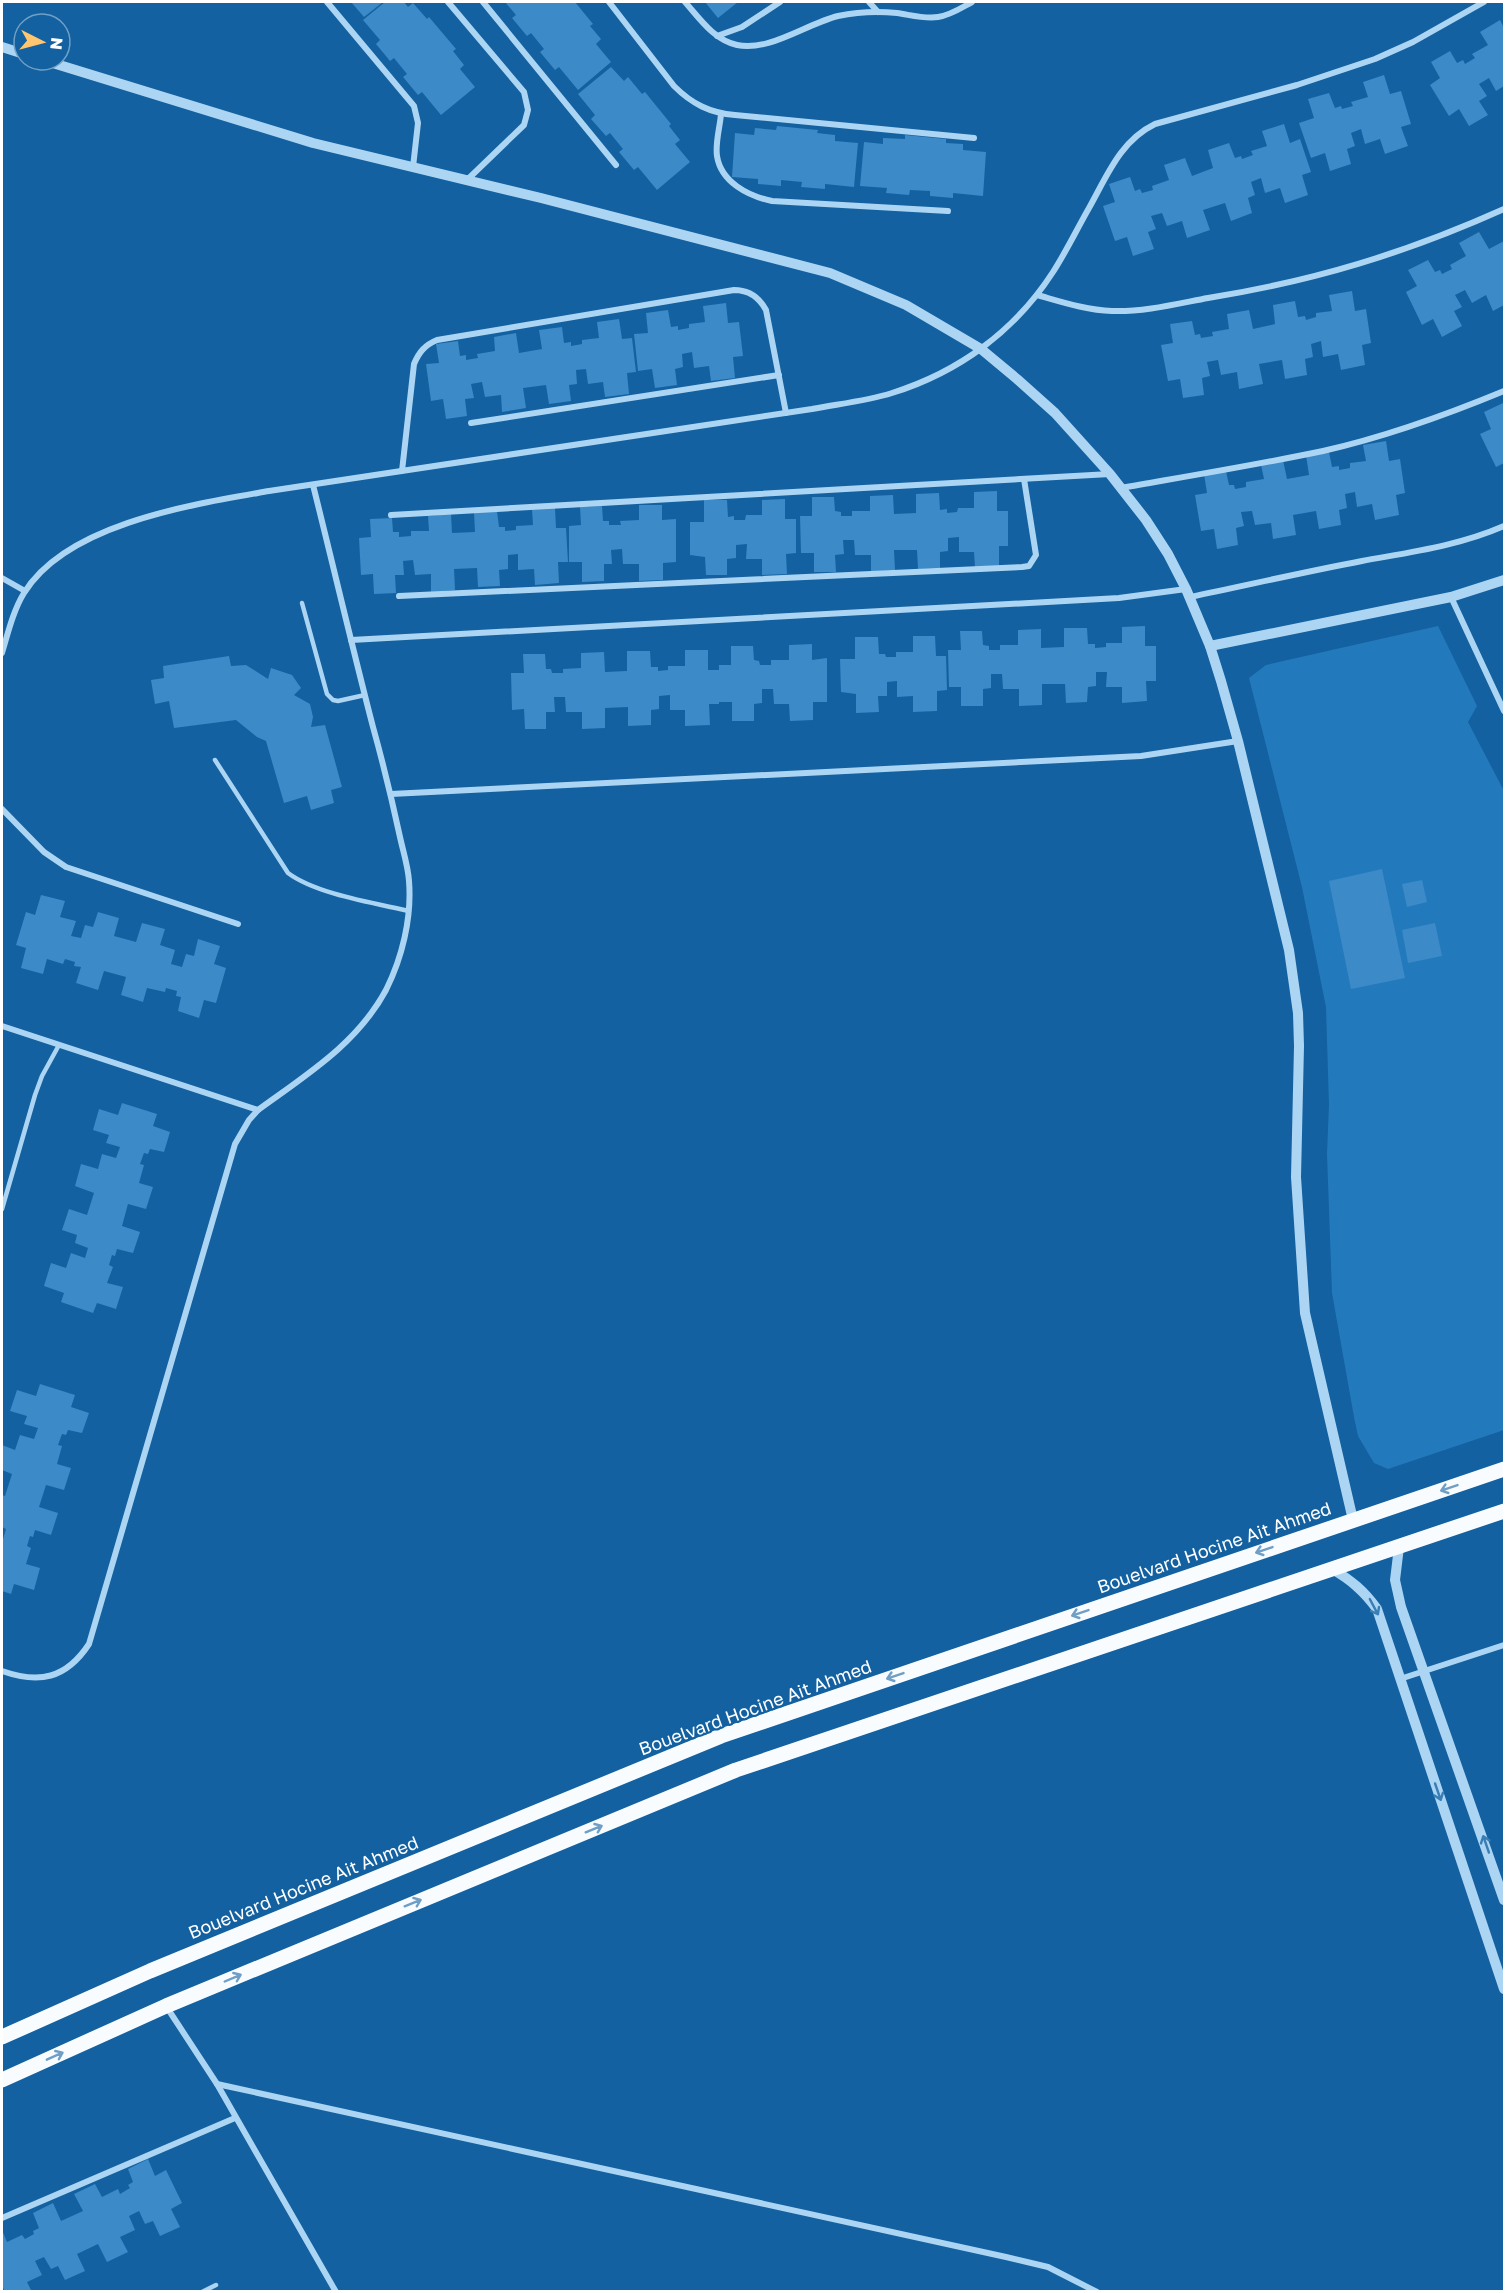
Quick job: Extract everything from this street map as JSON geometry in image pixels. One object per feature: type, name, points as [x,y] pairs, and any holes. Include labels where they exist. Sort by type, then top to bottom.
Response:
[{"type":"main road","name":"Bouelvard Hocine Ait Ahmed","points":[[2,2037],[150,1971],[721,1736],[1504,1469]]},
{"type":"main road","points":[[2,2080],[166,2006],[736,1770],[1504,1511]]},
{"type":"street","points":[[327,2],[414,106],[418,123],[413,167]]},
{"type":"street","points":[[448,2],[524,92],[527,102],[527,117],[524,125],[467,180]]},
{"type":"street","points":[[483,2],[616,165]]},
{"type":"street","points":[[609,2],[684,96],[708,110],[721,114],[974,138]]},
{"type":"street","points":[[685,2],[717,36],[736,45],[762,45],[827,20],[857,13],[878,12],[928,18],[952,13],[972,2]]},
{"type":"street","points":[[717,36],[742,27],[780,2]]},
{"type":"street","points":[[869,2],[878,12]]},
{"type":"street","points":[[2,653],[12,619],[25,591],[43,570],[65,553],[90,540],[133,522],[184,506],[786,413],[890,394],[922,383],[953,368],[981,350],[1009,326],[1036,295],[1053,271],[1119,154],[1141,131],[1155,124],[1327,76],[1375,59],[1431,33],[1484,2]]},
{"type":"street","points":[[72,69],[313,143],[830,273],[906,305],[981,350],[1054,413],[1110,474],[1168,554],[1188,593],[1210,646],[1238,741],[1288,950],[1298,1014],[1300,1078],[1296,1177],[1305,1314],[1353,1520]]},
{"type":"street","points":[[721,114],[716,154],[720,168],[735,185],[758,198],[772,201],[948,211]]},
{"type":"street","points":[[1036,295],[1084,307],[1130,310],[1257,290],[1358,265],[1457,231],[1504,210]]},
{"type":"street","points":[[402,471],[414,364],[422,349],[437,340],[741,290],[755,296],[766,310],[786,413]]},
{"type":"street","points":[[471,423],[779,375]]},
{"type":"street","points":[[1121,488],[1324,450],[1392,432],[1459,410],[1504,391]]},
{"type":"street","points":[[391,515],[1110,474]]},
{"type":"street","points":[[399,596],[1029,566],[1036,555],[1024,479]]},
{"type":"street","points":[[2,1671],[30,1678],[53,1676],[74,1664],[89,1644],[229,1161],[241,1131],[258,1110],[333,1055],[353,1036],[385,991],[397,965],[404,939],[409,911],[409,880],[391,794],[313,485]]},
{"type":"street","points":[[351,640],[1188,593],[1441,547],[1467,541],[1504,526]]},
{"type":"street","points":[[2,578],[25,591]]},
{"type":"street","points":[[1210,646],[1451,597],[1504,580]]},
{"type":"street","points":[[1451,597],[1504,711]]},
{"type":"street","points":[[391,794],[1140,756],[1238,741]]},
{"type":"street","points":[[2,809],[44,852],[66,867],[238,924]]},
{"type":"street","points":[[2,1026],[258,1110]]},
{"type":"street","points":[[1399,1547],[1395,1572],[1397,1594],[1504,1900]]},
{"type":"street","points":[[1332,1569],[1351,1580],[1377,1609],[1504,1989]]},
{"type":"street","points":[[1400,1679],[1504,1644]]},
{"type":"street","points":[[166,2006],[217,2084],[336,2292]]},
{"type":"street","points":[[217,2084],[1006,2257],[1048,2267],[1088,2285],[1096,2292]]},
{"type":"street","points":[[2,2218],[235,2118]]},
{"type":"lane","points":[[302,603],[325,691],[330,698],[338,701],[365,695]]},
{"type":"lane","points":[[215,760],[288,873],[302,882],[348,897],[409,911]]},
{"type":"lane","points":[[2,1209],[38,1086],[59,1045]]},
{"type":"lane","points":[[202,2292],[216,2286]]},
{"type":"shaded area","points":[[1438,626],[1477,706],[1468,722],[1504,791],[1504,1430],[1388,1469],[1374,1463],[1358,1436],[1332,1293],[1327,1154],[1329,1105],[1326,1007],[1302,887],[1249,678],[1266,665]]},
{"type":"building","points":[[351,2],[383,2],[364,17]]},
{"type":"building","points":[[385,2],[404,2],[408,7],[413,3],[427,19],[429,17],[456,49],[453,51],[464,65],[460,69],[475,87],[441,115],[422,92],[418,95],[403,77],[407,74],[394,58],[390,61],[376,44],[380,40],[363,20]]},
{"type":"building","points":[[505,2],[575,2],[593,24],[590,26],[601,39],[596,44],[611,62],[578,90],[559,67],[555,70],[540,52],[544,49],[531,33],[527,36],[512,18],[516,15]]},
{"type":"building","points":[[705,2],[738,2],[718,18]]},
{"type":"building","points":[[1500,20],[1504,28],[1504,86],[1496,91],[1489,78],[1479,84],[1487,96],[1479,101],[1488,115],[1469,126],[1459,109],[1449,116],[1430,85],[1440,78],[1431,62],[1450,51],[1457,63],[1463,60],[1465,64],[1475,58],[1472,54],[1488,45],[1480,32]]},
{"type":"building","points":[[611,67],[624,81],[628,77],[642,94],[645,92],[671,124],[669,126],[680,140],[675,144],[690,162],[657,190],[638,167],[634,170],[619,152],[623,149],[610,133],[606,136],[591,119],[595,115],[578,94]]},
{"type":"building","points":[[1384,75],[1390,94],[1401,91],[1411,124],[1401,127],[1408,146],[1385,154],[1380,139],[1365,144],[1361,129],[1351,133],[1355,146],[1347,149],[1351,164],[1330,171],[1325,153],[1311,158],[1299,123],[1314,118],[1308,99],[1329,93],[1335,108],[1353,106],[1351,102],[1368,97],[1363,82]]},
{"type":"building","points":[[1284,124],[1290,143],[1300,139],[1311,172],[1302,175],[1308,195],[1285,203],[1280,188],[1265,193],[1261,178],[1251,182],[1255,195],[1248,198],[1252,213],[1231,221],[1225,203],[1203,210],[1210,230],[1187,238],[1182,221],[1167,226],[1162,213],[1151,216],[1156,229],[1148,232],[1154,249],[1133,256],[1127,237],[1115,241],[1103,206],[1115,202],[1109,184],[1130,177],[1135,191],[1140,189],[1142,193],[1153,190],[1152,186],[1169,180],[1164,165],[1185,158],[1192,176],[1213,168],[1208,150],[1229,143],[1235,158],[1241,156],[1242,159],[1253,155],[1251,151],[1267,146],[1262,131]]},
{"type":"building","points":[[777,126],[818,130],[817,133],[835,135],[835,141],[858,143],[854,187],[825,184],[825,189],[801,187],[802,182],[781,180],[781,186],[758,184],[758,179],[732,177],[735,133],[754,135],[755,128],[776,130]]},
{"type":"building","points":[[905,135],[946,139],[946,143],[963,144],[963,150],[986,152],[983,196],[953,193],[953,198],[930,196],[930,191],[910,190],[909,195],[886,193],[887,188],[860,186],[864,142],[883,144],[883,138],[905,139]]},
{"type":"building","points":[[1479,232],[1489,249],[1504,241],[1504,305],[1493,311],[1486,295],[1472,303],[1465,290],[1455,295],[1462,307],[1454,311],[1462,326],[1442,337],[1433,319],[1422,325],[1406,292],[1417,286],[1408,270],[1428,260],[1435,272],[1440,270],[1442,274],[1452,269],[1450,265],[1466,256],[1459,243]]},
{"type":"building","points":[[1352,291],[1355,311],[1366,309],[1371,343],[1362,345],[1365,365],[1341,370],[1338,354],[1323,357],[1321,341],[1311,344],[1313,357],[1305,359],[1307,375],[1285,379],[1282,360],[1259,364],[1263,384],[1239,389],[1237,372],[1221,375],[1218,360],[1207,362],[1210,376],[1202,378],[1204,395],[1183,398],[1180,379],[1168,381],[1161,345],[1173,343],[1170,324],[1192,321],[1195,335],[1200,334],[1201,338],[1213,336],[1212,332],[1229,329],[1227,314],[1249,310],[1253,329],[1275,324],[1273,305],[1295,301],[1298,317],[1305,316],[1306,320],[1316,317],[1316,313],[1332,311],[1329,295]]},
{"type":"building","points":[[726,303],[728,323],[739,322],[743,356],[733,357],[735,378],[711,381],[709,366],[694,368],[692,352],[682,354],[683,367],[675,369],[677,385],[655,388],[652,369],[638,371],[634,334],[648,333],[646,313],[668,310],[671,327],[678,326],[678,330],[689,328],[689,324],[705,322],[703,306]]},
{"type":"building","points":[[619,319],[622,339],[632,338],[636,372],[627,373],[629,394],[605,397],[603,382],[588,384],[586,369],[576,370],[577,384],[569,385],[571,401],[549,404],[546,385],[523,388],[526,408],[502,412],[501,395],[485,397],[482,382],[471,384],[474,398],[465,399],[467,416],[446,419],[443,399],[431,401],[426,364],[439,363],[436,344],[458,341],[460,356],[466,355],[466,360],[478,358],[477,354],[495,351],[494,337],[516,333],[519,353],[542,349],[539,330],[562,327],[564,343],[571,342],[571,346],[582,344],[582,340],[599,338],[597,322]]},
{"type":"building","points":[[1503,403],[1504,463],[1496,467],[1480,434],[1491,429],[1484,412]]},
{"type":"building","points":[[1386,441],[1389,461],[1400,459],[1405,493],[1396,495],[1399,515],[1375,520],[1372,504],[1357,507],[1355,492],[1345,494],[1347,508],[1339,510],[1341,525],[1319,529],[1316,511],[1293,515],[1296,535],[1273,539],[1271,523],[1255,525],[1252,511],[1241,512],[1244,526],[1236,528],[1238,545],[1217,549],[1214,529],[1201,531],[1195,495],[1207,493],[1204,474],[1226,471],[1229,485],[1234,485],[1235,489],[1246,487],[1246,482],[1264,479],[1261,465],[1283,460],[1287,479],[1309,475],[1306,455],[1329,452],[1332,467],[1339,466],[1339,470],[1350,468],[1350,463],[1366,461],[1363,445]]},
{"type":"building","points":[[997,491],[997,511],[1008,511],[1008,546],[999,546],[999,566],[975,568],[974,552],[959,552],[959,537],[948,538],[948,551],[940,552],[940,568],[918,569],[917,550],[894,550],[895,570],[871,572],[871,555],[855,555],[854,540],[843,540],[844,554],[835,555],[836,572],[814,572],[814,553],[801,553],[800,516],[812,516],[812,497],[834,497],[835,511],[841,512],[841,516],[852,516],[852,511],[870,511],[870,496],[893,495],[894,514],[916,513],[916,494],[939,493],[940,510],[947,509],[947,513],[957,512],[958,508],[974,508],[974,492]]},
{"type":"building","points":[[785,499],[785,519],[796,519],[796,553],[786,554],[787,574],[762,575],[762,559],[746,559],[747,544],[736,545],[736,558],[727,559],[727,575],[706,575],[705,557],[690,555],[690,522],[704,522],[704,500],[727,500],[728,517],[734,516],[734,520],[745,520],[746,515],[762,515],[762,500]]},
{"type":"building","points":[[639,505],[662,505],[662,520],[676,519],[676,562],[663,563],[663,580],[639,581],[639,564],[623,564],[622,549],[611,550],[612,564],[604,564],[604,581],[582,582],[582,562],[569,562],[569,526],[581,525],[580,507],[602,506],[603,521],[609,521],[609,525],[621,525],[620,521],[639,520]]},
{"type":"building","points":[[555,508],[556,528],[566,528],[568,562],[558,562],[559,583],[535,585],[534,569],[518,570],[518,554],[508,555],[508,569],[499,570],[500,586],[478,587],[477,568],[454,569],[455,590],[431,592],[431,574],[415,575],[413,560],[403,561],[404,575],[395,575],[396,593],[374,594],[373,574],[361,575],[359,538],[371,537],[370,519],[392,518],[393,532],[399,532],[399,537],[411,536],[411,531],[429,531],[428,516],[451,514],[452,533],[475,532],[474,512],[497,511],[499,527],[505,527],[505,531],[516,530],[516,526],[533,525],[532,509]]},
{"type":"building","points":[[1145,626],[1145,646],[1156,646],[1156,681],[1146,681],[1147,701],[1122,703],[1122,687],[1106,687],[1107,672],[1096,672],[1096,686],[1088,687],[1087,702],[1066,703],[1065,684],[1042,684],[1042,705],[1019,706],[1019,689],[1003,689],[1002,674],[991,674],[991,688],[983,689],[983,706],[961,706],[961,687],[949,687],[948,650],[961,650],[960,631],[982,631],[983,645],[989,646],[989,650],[1000,650],[1000,645],[1018,645],[1018,630],[1041,629],[1041,648],[1064,647],[1064,628],[1087,628],[1088,644],[1095,644],[1095,648],[1106,647],[1106,643],[1122,643],[1122,627]]},
{"type":"building","points":[[913,636],[935,636],[936,656],[946,656],[947,690],[937,691],[937,711],[913,712],[913,696],[897,697],[897,681],[887,682],[887,696],[878,696],[879,712],[856,713],[856,694],[841,692],[840,659],[855,659],[855,637],[878,637],[879,654],[896,657],[896,652],[913,652]]},
{"type":"building","points":[[812,644],[812,660],[827,658],[827,702],[813,702],[813,720],[790,721],[789,704],[774,704],[773,689],[762,689],[762,703],[754,704],[754,721],[732,721],[732,702],[709,704],[710,725],[685,726],[685,710],[670,710],[670,695],[659,696],[659,709],[651,710],[651,725],[628,726],[628,707],[605,708],[605,728],[582,729],[582,712],[566,712],[565,697],[554,697],[555,712],[546,712],[546,729],[525,729],[524,709],[512,710],[511,673],[524,673],[523,654],[545,654],[546,669],[551,669],[552,673],[563,673],[563,669],[581,668],[581,653],[604,652],[605,672],[627,671],[627,651],[650,651],[651,667],[658,667],[658,671],[668,670],[668,666],[685,666],[685,650],[708,650],[708,670],[719,670],[719,665],[731,665],[731,646],[753,646],[754,660],[759,661],[760,665],[771,665],[771,660],[789,660],[789,645]]},
{"type":"building","points":[[229,656],[231,666],[246,665],[268,679],[271,668],[292,675],[301,688],[294,695],[310,704],[313,717],[311,727],[325,725],[342,787],[331,790],[334,803],[311,810],[307,796],[284,803],[266,741],[257,737],[236,720],[174,728],[169,701],[155,704],[151,680],[164,678],[163,666]]},
{"type":"building","points":[[1382,869],[1405,978],[1351,989],[1329,881]]},
{"type":"building","points":[[1422,880],[1427,902],[1407,907],[1402,884]]},
{"type":"building","points":[[41,895],[65,901],[60,917],[76,921],[71,936],[81,938],[85,925],[93,927],[98,912],[119,918],[114,936],[136,942],[142,923],[165,929],[160,945],[175,950],[171,964],[182,967],[186,954],[194,956],[198,939],[220,946],[214,964],[226,968],[216,1003],[204,1000],[199,1018],[178,1011],[181,997],[176,996],[177,991],[166,988],[165,992],[147,988],[143,1002],[121,995],[126,977],[104,971],[98,990],[76,983],[81,967],[74,966],[75,962],[65,959],[63,964],[47,959],[43,974],[21,968],[26,948],[16,945],[26,912],[35,915]]},
{"type":"building","points":[[1435,923],[1442,956],[1408,963],[1402,930]]},
{"type":"building","points":[[122,1103],[157,1114],[153,1126],[170,1132],[164,1152],[150,1149],[148,1154],[144,1153],[140,1164],[144,1165],[139,1183],[153,1187],[146,1209],[128,1204],[122,1226],[140,1232],[133,1253],[117,1249],[115,1256],[112,1255],[109,1265],[113,1267],[107,1283],[123,1287],[116,1309],[97,1303],[93,1313],[61,1302],[64,1293],[44,1286],[51,1263],[66,1268],[71,1253],[85,1258],[88,1248],[75,1243],[77,1235],[62,1230],[69,1209],[87,1215],[94,1193],[75,1186],[81,1164],[98,1169],[102,1154],[116,1158],[120,1147],[106,1143],[109,1135],[93,1130],[99,1109],[118,1115]]},
{"type":"building","points":[[40,1384],[75,1395],[71,1407],[89,1413],[82,1433],[68,1430],[66,1435],[62,1434],[58,1445],[62,1446],[57,1464],[71,1468],[64,1490],[46,1485],[39,1507],[58,1513],[51,1535],[35,1530],[33,1537],[30,1536],[27,1546],[31,1548],[26,1564],[40,1568],[34,1590],[14,1584],[11,1594],[2,1591],[2,1539],[6,1529],[2,1527],[2,1495],[5,1496],[12,1474],[2,1470],[2,1445],[15,1450],[20,1435],[34,1439],[38,1428],[24,1424],[27,1416],[10,1411],[17,1390],[36,1396]]},
{"type":"building","points":[[148,2159],[155,2176],[166,2170],[182,2203],[171,2209],[180,2227],[160,2236],[153,2221],[145,2224],[139,2211],[129,2216],[135,2230],[120,2237],[128,2252],[107,2262],[98,2244],[77,2254],[85,2271],[65,2280],[58,2266],[51,2269],[44,2257],[35,2261],[42,2275],[27,2282],[32,2292],[5,2292],[2,2288],[2,2230],[7,2242],[22,2235],[25,2239],[39,2228],[33,2213],[53,2203],[61,2221],[83,2211],[74,2194],[95,2184],[102,2197],[118,2189],[120,2194],[130,2188],[128,2185],[133,2182],[128,2169]]}]
